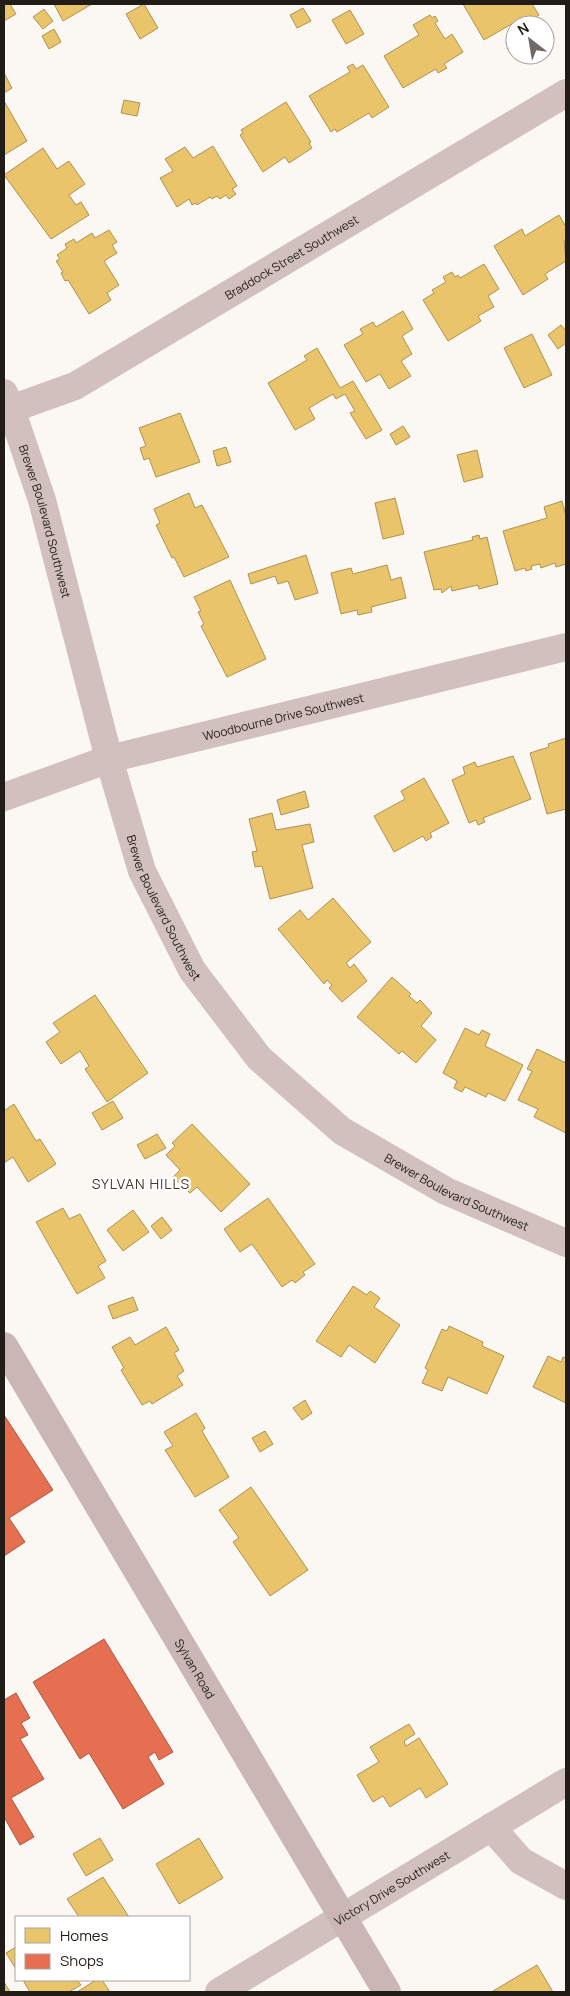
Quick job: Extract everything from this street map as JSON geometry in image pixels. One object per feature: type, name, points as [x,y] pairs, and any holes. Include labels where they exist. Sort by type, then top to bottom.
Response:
[{"type":"main road","name":"Sylvan Road","points":[[4,1346],[387,1992]]},
{"type":"street","name":"Braddock Street Southwest","points":[[8,401],[75,386],[566,93]]},
{"type":"street","name":"Brewer Boulevard Southwest","points":[[8,401],[42,500],[109,759],[146,880],[192,970],[259,1058],[342,1131],[446,1191],[566,1243]]},
{"type":"street","name":"Woodbourne Drive Southwest","points":[[4,797],[109,759],[566,647]]},
{"type":"street","name":"Victory Drive Southwest","points":[[219,1992],[566,1782]]},
{"type":"street","points":[[491,1827],[521,1861],[566,1886]]},
{"type":"building: Homes","points":[[4,4],[10,4],[16,14],[4,21]]},
{"type":"building: Homes","points":[[54,4],[92,4],[63,21]]},
{"type":"building: Homes","points":[[144,4],[158,28],[140,39],[126,14]]},
{"type":"building: Homes","points":[[463,4],[532,4],[539,15],[505,15],[505,28],[484,40]]},
{"type":"building: Homes","points":[[303,8],[311,21],[297,28],[290,15]]},
{"type":"building: Homes","points":[[44,9],[53,21],[43,29],[33,17]]},
{"type":"building: Homes","points":[[350,10],[364,34],[346,44],[332,20]]},
{"type":"building: Homes","points":[[430,15],[432,18],[435,16],[438,21],[435,23],[445,39],[452,34],[463,52],[444,64],[447,68],[438,73],[436,69],[403,88],[384,56],[419,35],[413,25]]},
{"type":"building: Homes","points":[[54,29],[61,42],[49,49],[42,36]]},
{"type":"building: Homes","points":[[353,64],[356,69],[363,65],[389,107],[372,118],[369,113],[337,132],[335,129],[331,132],[309,96],[350,72],[347,67]]},
{"type":"building: Homes","points":[[4,73],[12,88],[4,93]]},
{"type":"building: Homes","points":[[124,100],[140,103],[137,116],[121,113]]},
{"type":"building: Homes","points":[[4,101],[27,141],[4,155]]},
{"type":"building: Homes","points":[[286,102],[311,142],[309,143],[312,148],[289,163],[285,157],[263,172],[240,135],[243,133],[241,130]]},
{"type":"building: Homes","points":[[213,146],[237,186],[232,189],[236,194],[229,199],[226,195],[220,199],[217,196],[212,199],[210,197],[197,205],[196,203],[192,205],[189,199],[177,207],[160,178],[173,171],[165,159],[185,147],[193,158]]},
{"type":"building: Homes","points":[[43,148],[57,169],[69,161],[85,184],[69,195],[76,205],[81,202],[89,215],[51,239],[4,175]]},
{"type":"building: Homes","points":[[559,215],[566,227],[566,240],[564,241],[566,261],[545,274],[548,279],[523,295],[494,246],[522,229],[525,236]]},
{"type":"building: Homes","points":[[109,230],[117,242],[112,245],[117,253],[104,261],[119,285],[107,293],[111,300],[89,314],[68,280],[65,281],[61,273],[63,272],[56,261],[60,259],[57,255],[67,248],[65,244],[74,239],[76,243],[92,233],[95,238]]},
{"type":"building: Homes","points":[[484,264],[499,289],[488,296],[494,307],[478,316],[481,321],[448,341],[423,300],[434,293],[432,290],[446,282],[443,277],[452,272],[455,277],[458,275],[460,278]]},
{"type":"building: Homes","points":[[403,311],[413,329],[402,336],[412,354],[401,361],[411,376],[389,389],[380,374],[366,382],[344,345],[363,334],[360,329],[373,322],[376,327]]},
{"type":"building: Homes","points":[[561,325],[566,331],[566,343],[558,349],[548,335]]},
{"type":"building: Homes","points":[[532,334],[552,375],[524,388],[504,348]]},
{"type":"building: Homes","points":[[317,348],[340,388],[353,381],[382,430],[366,439],[350,413],[355,411],[345,394],[336,399],[333,394],[309,408],[315,419],[295,430],[268,383],[307,360],[304,356]]},
{"type":"building: Homes","points":[[180,413],[200,462],[156,477],[149,458],[144,460],[140,448],[146,446],[139,428]]},
{"type":"building: Homes","points":[[403,426],[410,437],[396,445],[390,434]]},
{"type":"building: Homes","points":[[226,447],[231,462],[217,466],[213,451]]},
{"type":"building: Homes","points":[[477,450],[483,477],[464,482],[457,455]]},
{"type":"building: Homes","points":[[189,493],[195,508],[202,505],[229,557],[184,577],[174,557],[172,558],[156,525],[160,523],[154,509]]},
{"type":"building: Homes","points":[[395,498],[404,534],[383,539],[375,503]]},
{"type":"building: Homes","points":[[562,501],[566,516],[566,564],[556,567],[555,563],[541,568],[540,564],[531,566],[532,569],[526,571],[525,568],[515,571],[503,531],[547,518],[544,507]]},
{"type":"building: Homes","points":[[479,535],[480,539],[487,537],[498,584],[479,589],[478,585],[452,591],[451,586],[442,593],[441,589],[434,590],[424,552],[473,540],[472,537]]},
{"type":"building: Homes","points":[[306,555],[318,593],[295,600],[288,581],[278,584],[275,576],[251,584],[248,574]]},
{"type":"building: Homes","points":[[387,565],[391,580],[401,577],[406,598],[371,607],[372,612],[358,615],[357,610],[341,614],[331,573],[351,568],[353,574]]},
{"type":"building: Homes","points":[[230,580],[266,659],[227,677],[201,626],[204,624],[198,612],[201,611],[194,597]]},
{"type":"building: Homes","points":[[566,738],[566,809],[547,814],[530,753],[549,747],[548,744]]},
{"type":"building: Homes","points":[[513,756],[531,799],[483,818],[485,822],[478,825],[476,820],[469,823],[452,780],[465,774],[463,767],[475,762],[477,767]]},
{"type":"building: Homes","points":[[424,778],[449,823],[430,833],[432,837],[426,841],[423,836],[394,852],[374,816],[405,799],[401,791]]},
{"type":"building: Homes","points":[[305,791],[309,807],[281,815],[277,800]]},
{"type":"building: Homes","points":[[272,813],[276,830],[310,824],[314,842],[302,845],[313,888],[270,899],[262,866],[255,867],[252,852],[257,851],[249,819]]},
{"type":"building: Homes","points":[[333,898],[371,942],[346,963],[350,968],[354,964],[367,981],[342,1002],[329,988],[332,985],[327,980],[324,984],[278,929],[300,910],[308,920]]},
{"type":"building: Homes","points":[[392,977],[411,994],[409,996],[417,1003],[420,1000],[432,1013],[421,1026],[436,1040],[416,1063],[402,1051],[399,1054],[357,1017]]},
{"type":"building: Homes","points":[[95,995],[148,1073],[107,1102],[85,1069],[89,1066],[80,1051],[61,1064],[46,1042],[60,1032],[53,1023]]},
{"type":"building: Homes","points":[[465,1028],[479,1035],[482,1030],[490,1034],[485,1046],[523,1065],[505,1101],[488,1093],[486,1097],[465,1087],[462,1092],[454,1088],[457,1081],[443,1073]]},
{"type":"building: Homes","points":[[537,1049],[566,1063],[566,1133],[534,1117],[538,1109],[518,1100],[532,1071],[527,1069]]},
{"type":"building: Homes","points":[[113,1101],[123,1118],[102,1130],[92,1113]]},
{"type":"building: Homes","points":[[14,1104],[36,1141],[40,1139],[56,1164],[28,1182],[13,1157],[4,1163],[4,1111]]},
{"type":"building: Homes","points":[[192,1124],[250,1184],[221,1212],[197,1187],[190,1193],[173,1177],[180,1170],[166,1155],[175,1146],[172,1143]]},
{"type":"building: Homes","points":[[157,1134],[166,1148],[145,1159],[137,1145]]},
{"type":"building: Homes","points":[[268,1198],[315,1264],[303,1272],[305,1275],[295,1283],[292,1280],[282,1287],[252,1244],[240,1252],[224,1229]]},
{"type":"building: Homes","points":[[63,1208],[69,1219],[80,1214],[106,1261],[98,1266],[105,1278],[77,1294],[36,1222]]},
{"type":"building: Homes","points":[[133,1210],[149,1232],[123,1251],[107,1230]]},
{"type":"building: Homes","points":[[162,1217],[172,1230],[161,1239],[151,1226]]},
{"type":"building: Homes","points":[[353,1286],[367,1295],[370,1291],[380,1298],[374,1307],[400,1325],[375,1363],[349,1345],[341,1357],[316,1341]]},
{"type":"building: Homes","points":[[133,1297],[138,1310],[113,1319],[108,1306]]},
{"type":"building: Homes","points":[[449,1326],[483,1342],[482,1346],[504,1356],[487,1394],[448,1377],[442,1391],[422,1383],[428,1370],[425,1368],[442,1329],[447,1331]]},
{"type":"building: Homes","points":[[166,1327],[179,1350],[174,1353],[184,1371],[177,1376],[183,1385],[152,1404],[150,1401],[142,1405],[121,1370],[124,1368],[112,1347],[130,1337],[135,1345]]},
{"type":"building: Homes","points":[[548,1356],[561,1362],[563,1357],[566,1358],[566,1403],[533,1387]]},
{"type":"building: Homes","points":[[305,1400],[312,1413],[302,1420],[293,1408]]},
{"type":"building: Homes","points":[[196,1413],[205,1428],[202,1431],[229,1477],[195,1497],[165,1450],[173,1446],[164,1432]]},
{"type":"building: Homes","points":[[265,1431],[273,1444],[260,1452],[252,1438]]},
{"type":"building: Homes","points":[[251,1487],[308,1570],[270,1596],[233,1542],[239,1538],[219,1510]]},
{"type":"building: Homes","points":[[409,1724],[415,1734],[404,1741],[406,1746],[419,1738],[448,1784],[426,1798],[420,1788],[390,1807],[383,1796],[373,1802],[357,1775],[379,1762],[370,1747]]},
{"type":"building: Homes","points":[[100,1838],[113,1860],[86,1876],[73,1854]]},
{"type":"building: Homes","points":[[199,1838],[223,1878],[179,1904],[156,1864]]},
{"type":"building: Homes","points":[[103,1877],[128,1916],[78,1916],[67,1899]]},
{"type":"building: Homes","points":[[15,1948],[15,1967],[6,1953]]},
{"type":"building: Homes","points":[[537,1965],[553,1992],[493,1992],[493,1991]]},
{"type":"building: Homes","points":[[24,1981],[78,1981],[81,1985],[69,1992],[30,1992]]},
{"type":"building: Homes","points":[[94,1981],[103,1981],[110,1992],[77,1992]]},
{"type":"building: Homes","points":[[4,1982],[10,1992],[4,1992]]},
{"type":"building: Shops","points":[[4,1415],[53,1490],[9,1518],[25,1542],[4,1556]]},
{"type":"building: Shops","points":[[104,1639],[173,1752],[159,1760],[155,1752],[148,1757],[164,1784],[123,1809],[89,1753],[80,1759],[33,1682]]},
{"type":"building: Shops","points":[[16,1693],[30,1718],[21,1723],[28,1735],[20,1739],[44,1779],[11,1798],[34,1837],[20,1845],[4,1817],[4,1700]]},
{"type":"district","name":"SYLVAN HILLS","points":[[141,1183]]}]
